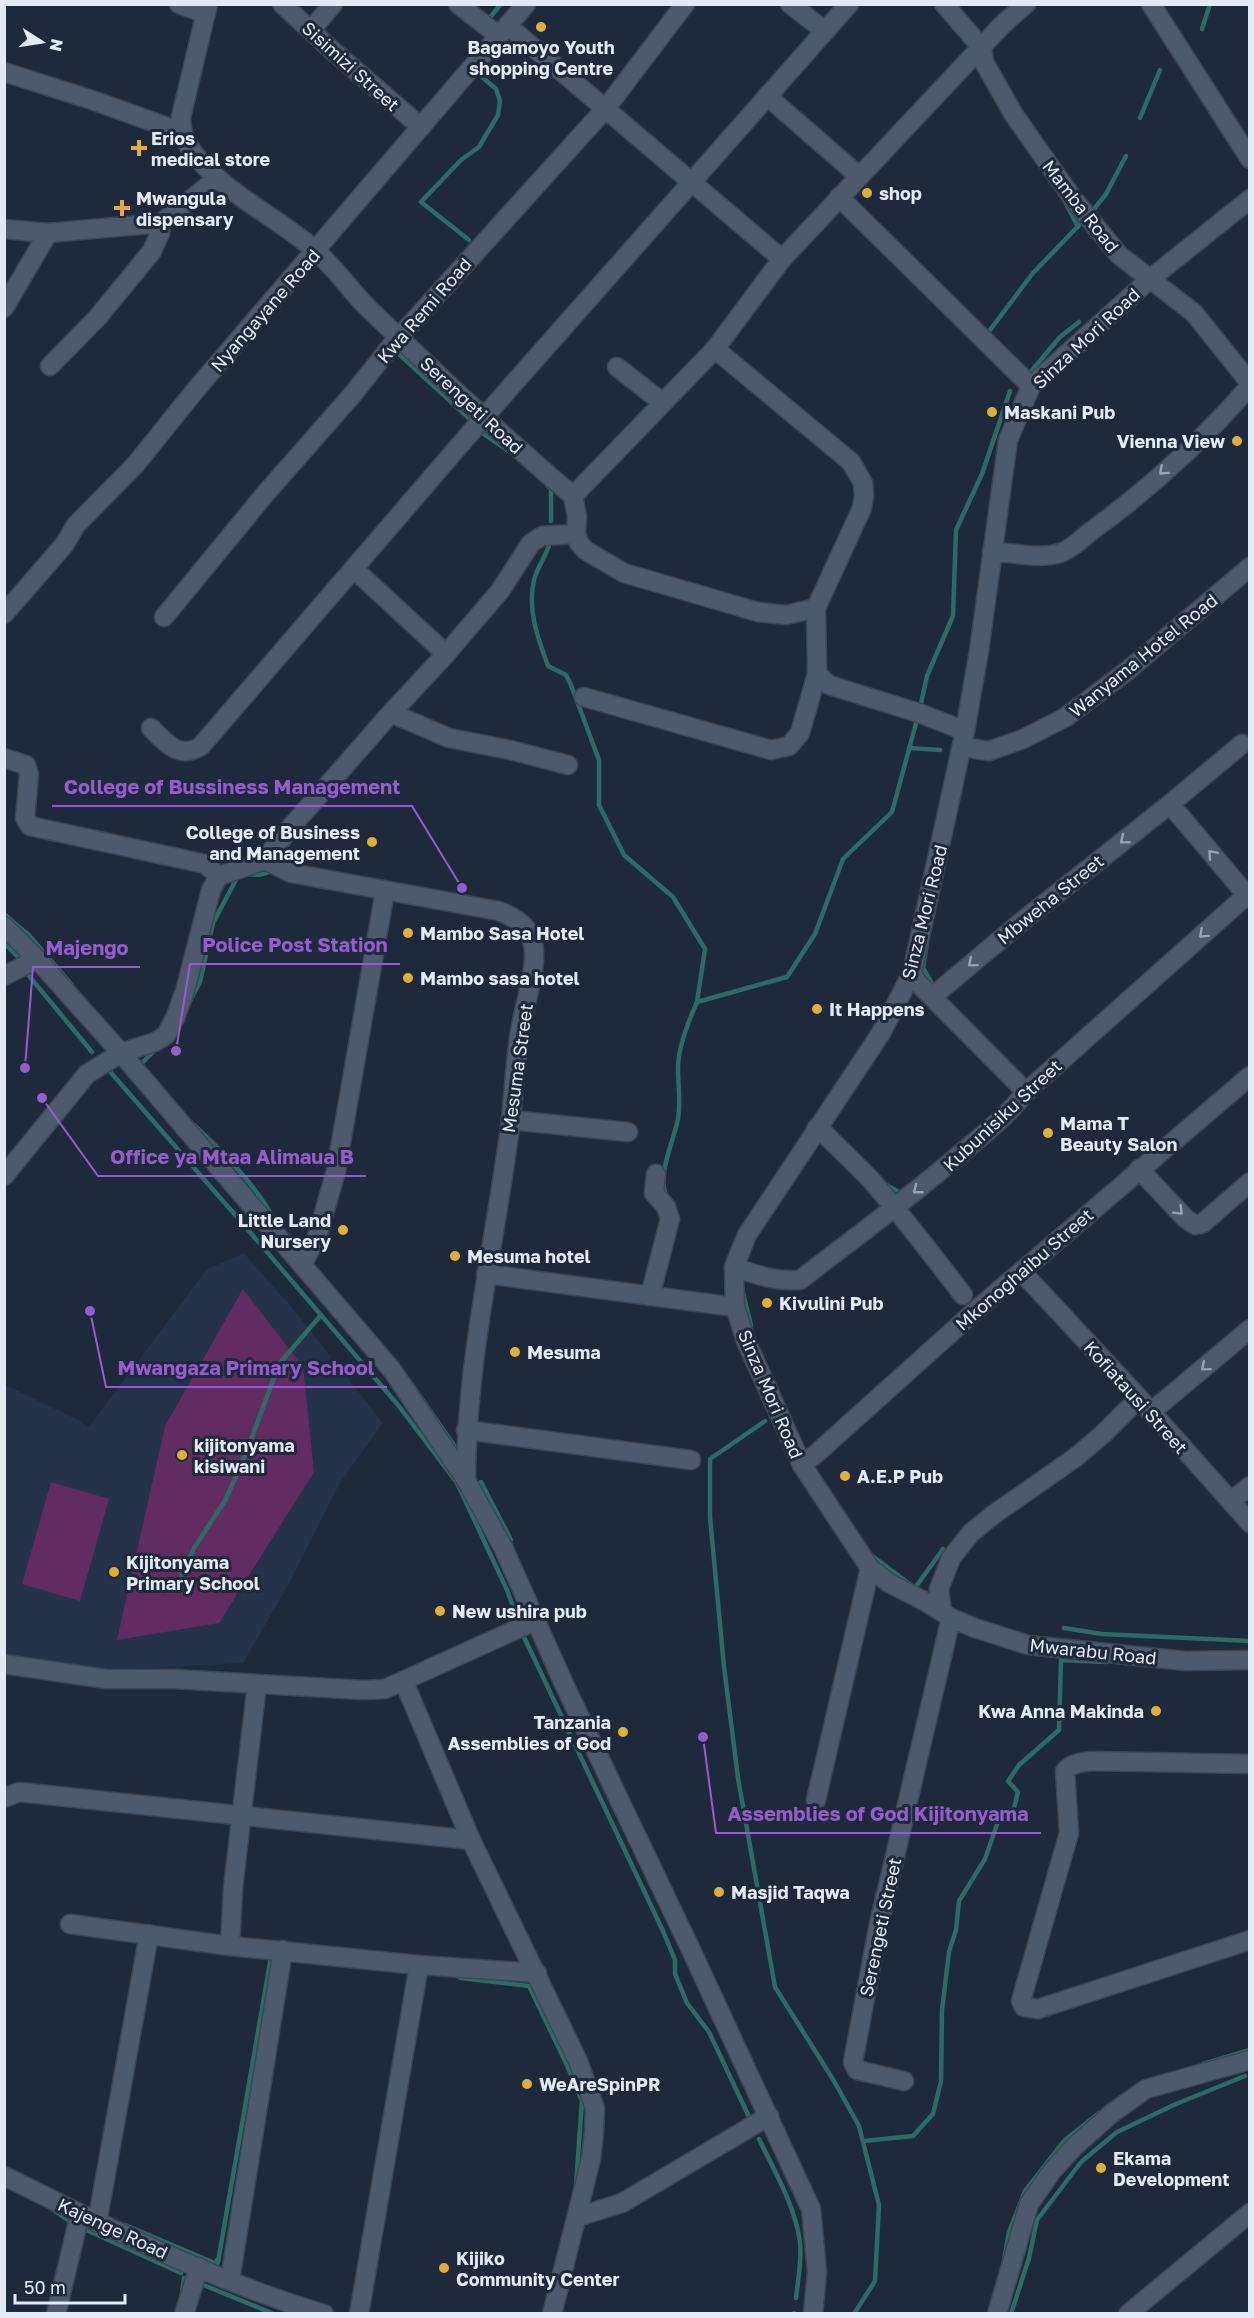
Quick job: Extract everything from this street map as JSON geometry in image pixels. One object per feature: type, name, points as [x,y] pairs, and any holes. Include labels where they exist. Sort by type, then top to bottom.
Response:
[{"type":"street","points":[[4,72],[181,132],[181,117],[207,9],[179,4]]},
{"type":"street","name":"Sisimizi Street","points":[[282,4],[421,127]]},
{"type":"street","points":[[311,30],[333,4]]},
{"type":"street","points":[[458,4],[504,31],[606,108],[782,259]]},
{"type":"street","name":"Nyangayane Road","points":[[4,614],[64,545],[76,525],[136,464],[193,393],[526,4]]},
{"type":"street","name":"Kwa Remi Road","points":[[164,617],[400,337],[606,108],[685,4]]},
{"type":"street","points":[[790,4],[825,32]]},
{"type":"street","points":[[151,728],[178,751],[195,750],[201,746],[484,418],[849,4]]},
{"type":"street","name":"Mamba Road","points":[[944,4],[982,48],[984,62],[1014,115],[1074,200],[1119,255],[1194,314],[1250,384]]},
{"type":"street","points":[[816,608],[786,615],[758,612],[624,573],[585,550],[576,534],[577,516],[573,496],[715,349],[782,259],[1002,25],[1026,4]]},
{"type":"street","points":[[1151,4],[1250,159]]},
{"type":"street","points":[[767,96],[859,176]]},
{"type":"street","name":"Serengeti Road","points":[[181,132],[186,143],[201,162],[218,178],[315,251],[366,305],[484,418],[573,496]]},
{"type":"street","points":[[4,229],[48,233],[161,223],[218,178]]},
{"type":"street","points":[[839,198],[1031,386]]},
{"type":"street","name":"Sinza Mori Road","points":[[947,1615],[890,1583],[870,1568],[802,1465],[746,1341],[735,1307],[734,1267],[747,1235],[881,1033],[912,973],[963,739],[979,651],[1008,440],[1019,409],[1031,386],[1150,279],[1250,199]]},
{"type":"street","points":[[50,366],[98,317],[152,251],[160,233],[161,223]]},
{"type":"street","points":[[4,308],[48,233]]},
{"type":"street","points":[[584,697],[771,750],[780,750],[789,746],[800,733],[817,674],[816,608],[862,508],[863,483],[851,462],[715,349]]},
{"type":"street","points":[[617,367],[663,403]]},
{"type":"street","points":[[992,552],[1010,552],[1031,557],[1062,553],[1121,510],[1223,416],[1250,384]]},
{"type":"street","points":[[4,1176],[87,1074],[121,1053],[155,1042],[166,1035],[185,991],[211,890],[219,876],[265,861],[277,843],[500,591],[536,539],[548,535],[576,534]]},
{"type":"street","name":"Wanyama Hotel Road","points":[[817,674],[829,685],[919,713],[963,739],[989,751],[1023,739],[1066,717],[1127,671],[1250,567]]},
{"type":"street","points":[[354,569],[446,654]]},
{"type":"street","points":[[391,713],[449,738],[568,765]]},
{"type":"street","name":"Mbweha Street","points":[[933,997],[1020,923],[1242,744]]},
{"type":"street","points":[[4,758],[26,765],[29,774],[25,818],[30,826],[205,864],[219,876]]},
{"type":"street","points":[[1170,804],[1248,897]]},
{"type":"street","name":"Mesuma Street","points":[[265,861],[291,873],[499,911],[513,916],[524,926],[532,939],[534,954],[519,1037],[511,1120],[486,1274],[466,1430],[466,1480]]},
{"type":"street","points":[[302,1265],[317,1237],[336,1171],[385,891]]},
{"type":"street","name":"Kubunisiku Street","points":[[734,1267],[765,1278],[800,1280],[895,1208],[986,1132],[1014,1107],[1026,1092],[1248,897]]},
{"type":"street","points":[[4,926],[37,959],[121,1053],[392,1370],[466,1480],[503,1547],[535,1621],[811,2209],[817,2272],[813,2313]]},
{"type":"street","points":[[4,976],[37,959]]},
{"type":"street","points":[[912,973],[915,980],[1026,1092]]},
{"type":"street","name":"Mkonoghaibu Street","points":[[802,1465],[1139,1169],[1250,1076]]},
{"type":"street","points":[[511,1120],[628,1132]]},
{"type":"street","points":[[816,1129],[821,1130],[895,1208],[963,1295]]},
{"type":"street","points":[[1139,1169],[1185,1218],[1195,1225],[1203,1223],[1250,1182]]},
{"type":"street","points":[[650,1296],[670,1219],[666,1207],[654,1193],[656,1174]]},
{"type":"street","name":"Kofiatausi Street","points":[[1022,1272],[1232,1500],[1250,1523]]},
{"type":"street","points":[[486,1274],[735,1307]]},
{"type":"street","name":"Serengeti Street","points":[[904,2081],[857,2070],[853,2062],[879,1924],[947,1615],[939,1589],[951,1558],[971,1533],[993,1515],[1250,1329]]},
{"type":"street","points":[[466,1430],[691,1460]]},
{"type":"street","points":[[1232,1500],[1250,1486]]},
{"type":"street","points":[[816,1800],[870,1568]]},
{"type":"street","name":"Mwarabu Road","points":[[947,1615],[975,1628],[1028,1645],[1186,1661],[1250,1660]]},
{"type":"street","points":[[4,1664],[106,1679],[174,1679],[363,1690],[385,1689],[535,1621]]},
{"type":"street","points":[[404,1682],[471,1840],[578,2061],[595,2108],[591,2159],[552,2313]]},
{"type":"street","points":[[230,1946],[233,1888],[257,1684]]},
{"type":"street","points":[[1250,1764],[1092,1761],[1081,1762],[1065,1771],[1069,1833],[1021,2001],[1024,2007],[1038,2009],[1250,1940]]},
{"type":"street","points":[[4,1798],[19,1792],[471,1840]]},
{"type":"street","points":[[70,1924],[230,1946],[537,1974]]},
{"type":"street","points":[[97,2223],[149,1934]]},
{"type":"street","points":[[230,2280],[283,1950]]},
{"type":"street","points":[[359,2313],[419,1965]]},
{"type":"street","points":[[997,2313],[1029,2204],[1052,2171],[1074,2146],[1111,2114],[1146,2089],[1248,2065]]},
{"type":"street","points":[[577,2217],[622,2203],[769,2116]]},
{"type":"street","name":"Kajenge Road","points":[[4,2176],[97,2223],[230,2280],[317,2312]]},
{"type":"street","points":[[1128,2313],[1250,2213]]},
{"type":"street","points":[[56,2313],[80,2214]]},
{"type":"street","points":[[184,2313],[199,2267]]},
{"type":"shaded area","name":"kijitonyama kisiwani","points":[[244,1253],[294,1310],[383,1423],[340,1483],[287,1587],[243,1663],[129,1669],[33,1669],[5,1656],[4,1384],[76,1419],[88,1428],[206,1270]]},
{"type":"shaded area","points":[[243,1289],[303,1367],[314,1472],[219,1623],[117,1640],[165,1426]]},
{"type":"shaded area","points":[[51,1482],[109,1499],[80,1601],[22,1584]]},
{"type":"waterway","points":[[487,21],[501,4]]},
{"type":"waterway","points":[[1202,29],[1210,4]]},
{"type":"waterway","points":[[469,240],[421,202],[461,160],[479,147],[498,115],[500,101],[496,89],[474,70]]},
{"type":"waterway","points":[[1140,118],[1160,70]]},
{"type":"waterway","points":[[1090,214],[1106,194],[1126,156]]},
{"type":"waterway","points":[[1064,200],[1078,227]]},
{"type":"waterway","points":[[987,334],[1033,273],[1084,220]]},
{"type":"waterway","points":[[1028,375],[1060,337],[1079,322]]},
{"type":"waterway","points":[[401,347],[398,351],[400,355],[473,422]]},
{"type":"waterway","points":[[920,708],[927,676],[953,616],[956,530],[982,474],[1010,391]]},
{"type":"waterway","points":[[482,433],[510,452]]},
{"type":"waterway","points":[[547,485],[551,489],[551,521]]},
{"type":"waterway","points":[[550,542],[535,575],[532,591],[533,613],[541,645],[548,666],[566,675],[571,685],[599,760],[599,805],[624,855],[673,897],[705,949],[697,1002]]},
{"type":"waterway","points":[[666,1195],[665,1168],[679,1113],[678,1060],[684,1034],[697,1002],[787,977],[815,934],[843,859],[892,812],[918,716]]},
{"type":"waterway","points":[[909,748],[940,750]]},
{"type":"waterway","points":[[282,853],[290,841]]},
{"type":"waterway","points":[[246,874],[259,875],[273,871]]},
{"type":"waterway","points":[[190,1001],[200,982],[213,923],[238,876]]},
{"type":"waterway","points":[[4,914],[26,933]]},
{"type":"waterway","points":[[27,933],[72,985]]},
{"type":"waterway","points":[[4,943],[22,961]]},
{"type":"waterway","points":[[927,943],[923,968],[934,987]]},
{"type":"waterway","points":[[25,971],[92,1052]]},
{"type":"waterway","points":[[139,1066],[156,1049]]},
{"type":"waterway","points":[[106,1067],[398,1405],[457,1483],[507,1590],[518,1620]]},
{"type":"waterway","points":[[194,1125],[249,1182],[275,1221]]},
{"type":"waterway","points":[[883,1183],[904,1195]]},
{"type":"waterway","points":[[743,1293],[751,1325]]},
{"type":"waterway","points":[[175,1591],[194,1548],[226,1499],[246,1453],[279,1364],[321,1315]]},
{"type":"waterway","points":[[410,1382],[458,1451]]},
{"type":"waterway","points":[[765,1421],[710,1459],[710,1517],[724,1667],[738,1778],[775,1987],[834,2081],[859,2126],[879,2205],[875,2281],[854,2314]]},
{"type":"waterway","points":[[481,1482],[511,1540]]},
{"type":"waterway","points":[[871,1555],[915,1588],[943,1549]]},
{"type":"waterway","points":[[1064,1628],[1102,1634],[1250,1641]]},
{"type":"waterway","points":[[524,1637],[663,1931],[675,1960],[675,1974],[687,2003],[709,2032],[751,2121]]},
{"type":"waterway","points":[[864,2141],[913,2136],[933,2114],[941,2081],[942,2010],[949,1952],[956,1930],[959,1901],[985,1859],[1000,1816],[1014,1808],[1018,1792],[1008,1781],[1019,1765],[1059,1730],[1061,1660],[1106,1662]]},
{"type":"waterway","points":[[218,2262],[271,1957],[274,1954]]},
{"type":"waterway","points":[[455,1975],[461,1978],[529,1986],[582,2101],[576,2185]]},
{"type":"waterway","points":[[1203,2064],[1250,2050]]},
{"type":"waterway","points":[[1011,2314],[1029,2258],[1037,2220],[1081,2162],[1117,2132],[1176,2104],[1245,2076]]},
{"type":"waterway","points":[[1108,2106],[1128,2092]]},
{"type":"waterway","points":[[1004,2260],[1009,2232],[1025,2191],[1065,2140],[1099,2113]]},
{"type":"waterway","points":[[759,2139],[794,2215],[800,2242],[800,2270],[796,2298]]},
{"type":"waterway","points":[[49,2207],[72,2223]]},
{"type":"waterway","points":[[125,2225],[217,2264],[217,2260]]},
{"type":"waterway","points":[[82,2228],[181,2273]]},
{"type":"waterway","points":[[182,2293],[184,2278]]},
{"type":"waterway","points":[[201,2284],[274,2314]]},
{"type":"place","name":"Bagamoyo Youth shopping Centre","points":[[541,27]]},
{"type":"place","name":"Erios medical store","points":[[139,148]]},
{"type":"place","name":"shop","points":[[867,193]]},
{"type":"place","name":"Mwangula dispensary","points":[[122,208]]},
{"type":"place","name":"Maskani Pub","points":[[992,412]]},
{"type":"place","name":"Vienna View","points":[[1237,441]]},
{"type":"place","name":"College of Business and Management","points":[[372,842]]},
{"type":"place","name":"College of Bussiness Management","points":[[462,888]]},
{"type":"place","name":"Mambo Sasa Hotel","points":[[408,933]]},
{"type":"place","name":"Mambo sasa hotel","points":[[408,978]]},
{"type":"place","name":"It Happens","points":[[817,1009]]},
{"type":"place","name":"Police Post Station","points":[[176,1051]]},
{"type":"place","name":"Majengo","points":[[25,1068]]},
{"type":"place","name":"Office ya Mtaa Alimaua B","points":[[42,1098]]},
{"type":"place","name":"Mama T Beauty Salon","points":[[1048,1133]]},
{"type":"place","name":"Little Land Nursery","points":[[343,1230]]},
{"type":"place","name":"Mesuma hotel","points":[[455,1256]]},
{"type":"place","name":"Kivulini Pub","points":[[767,1303]]},
{"type":"place","name":"Mwangaza Primary School","points":[[90,1311]]},
{"type":"place","name":"Mesuma","points":[[515,1352]]},
{"type":"place","name":"kijitonyama kisiwani","points":[[182,1455]]},
{"type":"place","name":"A.E.P Pub","points":[[845,1476]]},
{"type":"place","name":"Kijitonyama Primary School","points":[[114,1572]]},
{"type":"place","name":"New ushira pub","points":[[440,1611]]},
{"type":"place","name":"Kwa Anna Makinda","points":[[1156,1711]]},
{"type":"place","name":"Tanzania Assemblies of God","points":[[623,1732]]},
{"type":"place","name":"Assemblies of God Kijitonyama","points":[[703,1737]]},
{"type":"place","name":"Masjid Taqwa","points":[[719,1892]]},
{"type":"place","name":"WeAreSpinPR","points":[[527,2084]]},
{"type":"place","name":"Ekama Development","points":[[1101,2168]]},
{"type":"place","name":"Kijiko Community Center","points":[[444,2268]]}]
